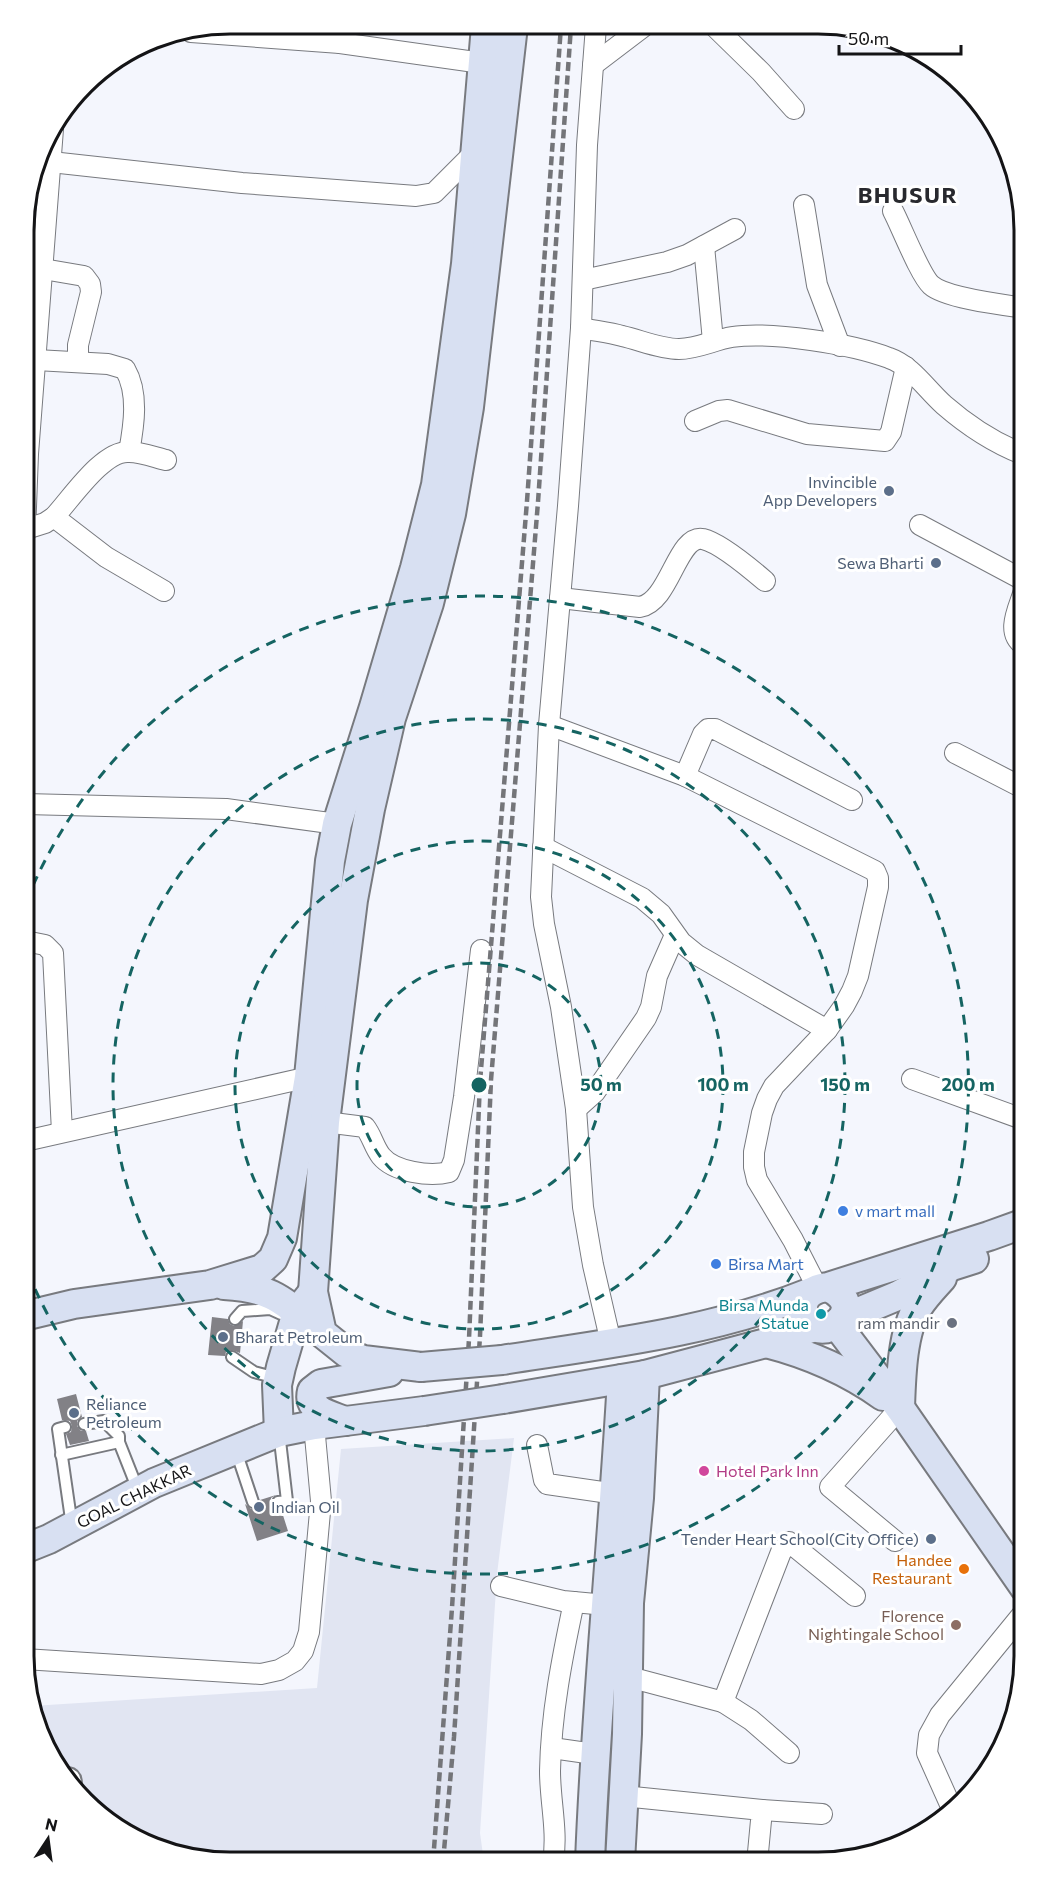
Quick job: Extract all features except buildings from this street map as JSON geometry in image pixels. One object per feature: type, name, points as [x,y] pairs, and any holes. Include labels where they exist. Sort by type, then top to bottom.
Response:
[{"type":"main road","points":[[34,1314],[74,1304],[210,1284],[262,1269],[273,1259],[282,1238],[309,1077],[330,861],[337,824],[415,568],[436,485],[466,264],[474,152],[495,39]]},
{"type":"main road","points":[[279,1432],[278,1379],[301,1308],[353,900],[370,809],[391,718],[429,603],[452,513],[469,408],[495,39]]},
{"type":"main road","points":[[345,1421],[314,1407],[311,1402],[312,1391],[321,1384],[354,1377],[421,1367],[502,1360],[652,1336],[769,1309],[818,1289],[979,1240],[1014,1227]]},
{"type":"main road","name":"GOAL CHAKKAR","points":[[42,1537],[138,1490],[279,1432],[634,1377],[832,1324],[897,1296],[952,1266],[1014,1246]]},
{"type":"main road","points":[[900,1408],[908,1333],[917,1308],[952,1266]]},
{"type":"main road","points":[[210,1284],[253,1287],[301,1308],[322,1333],[347,1353],[363,1360],[421,1367]]},
{"type":"main road","points":[[818,1289],[804,1302],[803,1312],[807,1321],[832,1324],[900,1408],[1014,1574]]},
{"type":"main road","points":[[766,1343],[795,1351],[847,1373],[900,1408]]},
{"type":"main road","points":[[590,1852],[593,1768],[616,1494],[634,1377]]},
{"type":"main road","points":[[621,1852],[629,1677],[629,1603],[639,1498],[634,1377]]},
{"type":"main road","points":[[593,1768],[624,1791]]},
{"type":"street","points":[[341,34],[495,39]]},
{"type":"street","points":[[595,34],[587,145],[581,328],[549,725],[541,897],[544,924],[561,1007],[576,1109],[583,1207],[611,1342]]},
{"type":"street","points":[[593,65],[634,34]]},
{"type":"street","points":[[722,34],[794,109]]},
{"type":"street","points":[[34,381],[52,150]]},
{"type":"street","points":[[51,162],[242,183],[416,196],[434,193],[474,152]]},
{"type":"street","points":[[804,205],[817,285],[840,346]]},
{"type":"street","points":[[893,211],[932,286],[948,293],[1015,306]]},
{"type":"street","points":[[583,280],[667,262],[687,255],[735,229]]},
{"type":"street","points":[[704,246],[713,342]]},
{"type":"street","points":[[43,269],[84,276],[90,284],[91,292],[78,345],[78,361]]},
{"type":"street","points":[[581,328],[674,349],[683,349],[734,336],[786,337],[887,357],[906,367],[962,418],[1015,451]]},
{"type":"street","points":[[36,360],[117,365],[127,371],[134,396],[135,415],[129,452]]},
{"type":"street","points":[[695,422],[719,411],[728,410],[807,434],[885,441],[891,432],[906,367]]},
{"type":"street","points":[[34,527],[54,517],[106,459],[119,453],[129,452],[166,460]]},
{"type":"street","points":[[54,517],[106,557],[164,591]]},
{"type":"street","points":[[920,525],[1015,576]]},
{"type":"street","points":[[560,598],[647,606],[654,601],[663,588],[684,550],[690,543],[700,539],[731,555],[765,581]]},
{"type":"street","points":[[549,725],[685,776],[875,872],[878,878],[858,976],[844,1006],[827,1030],[774,1086],[762,1113],[754,1152],[757,1180],[793,1240],[818,1289]]},
{"type":"street","points":[[685,776],[703,735],[708,729],[715,729],[852,800]]},
{"type":"street","points":[[955,753],[1015,784]]},
{"type":"street","points":[[34,804],[226,809],[337,824]]},
{"type":"street","points":[[543,847],[642,898],[661,914],[675,935],[697,955],[827,1030]]},
{"type":"street","points":[[576,1109],[595,1092],[646,1018],[651,1007],[657,976],[675,935]]},
{"type":"street","points":[[34,942],[45,945],[53,954],[62,1132]]},
{"type":"street","points":[[325,1122],[365,1126],[383,1158],[411,1172],[431,1174],[449,1172],[454,1160],[464,1097],[481,950]]},
{"type":"street","points":[[34,1139],[309,1077]]},
{"type":"street","points":[[912,1079],[1014,1116]]},
{"type":"street","points":[[895,1542],[830,1487],[900,1408]]},
{"type":"street","points":[[34,1660],[261,1674],[279,1670],[295,1661],[303,1651],[309,1632],[313,1603],[321,1501],[314,1425]]},
{"type":"street","points":[[537,1445],[544,1480],[547,1484],[616,1494]]},
{"type":"street","points":[[723,1702],[781,1551],[789,1542],[855,1596]]},
{"type":"street","points":[[501,1586],[547,1598],[606,1605]]},
{"type":"street","points":[[554,1852],[556,1836],[550,1782],[552,1748],[559,1668],[574,1602]]},
{"type":"street","points":[[949,1802],[927,1754],[929,1735],[940,1715],[1014,1623]]},
{"type":"street","points":[[629,1677],[723,1702],[751,1720],[789,1753]]},
{"type":"street","points":[[552,1748],[593,1768]]},
{"type":"street","points":[[624,1791],[762,1810],[822,1814]]},
{"type":"street","points":[[758,1852],[762,1810]]},
{"type":"lane","points":[[235,1319],[242,1311],[301,1308]]},
{"type":"lane","points":[[232,1357],[254,1372],[278,1379]]},
{"type":"lane","points":[[84,1424],[104,1421],[118,1436],[118,1442],[138,1490]]},
{"type":"lane","points":[[42,1537],[61,1455],[58,1429],[65,1427]]},
{"type":"lane","points":[[278,1502],[287,1501],[279,1432]]},
{"type":"lane","points":[[61,1455],[118,1442]]},
{"type":"lane","points":[[235,1450],[253,1502]]},
{"type":"shaded area","points":[[514,1438],[497,1574],[480,1833],[483,1852],[205,1851],[155,1838],[101,1804],[83,1786],[55,1743],[41,1705],[317,1688],[341,1449]]},
{"type":"railway","points":[[434,1852],[469,1339],[480,1082],[527,501],[560,34]]},
{"type":"railway","points":[[444,1852],[454,1737],[480,1336],[491,1080],[538,502],[570,34]]},
{"type":"place","name":"Invincible App Developers","points":[[889,491]]},
{"type":"place","name":"Sewa Bharti","points":[[936,563]]},
{"type":"place","name":"v mart mall","points":[[843,1211]]},
{"type":"place","name":"Birsa Mart","points":[[716,1264]]},
{"type":"place","name":"Birsa Munda Statue","points":[[821,1314]]},
{"type":"place","name":"ram mandir","points":[[952,1323]]},
{"type":"place","name":"Bharat Petroleum","points":[[223,1337]]},
{"type":"place","name":"Reliance Petroleum","points":[[74,1413]]},
{"type":"place","name":"Hotel Park Inn","points":[[704,1471]]},
{"type":"place","name":"Indian Oil","points":[[259,1507]]},
{"type":"place","name":"Tender Heart School(City Office)","points":[[931,1539]]},
{"type":"place","name":"Handee Restaurant","points":[[964,1569]]},
{"type":"place","name":"Florence Nightingale School","points":[[956,1625]]},
{"type":"district","name":"BHUSUR","points":[[908,195]]}]
